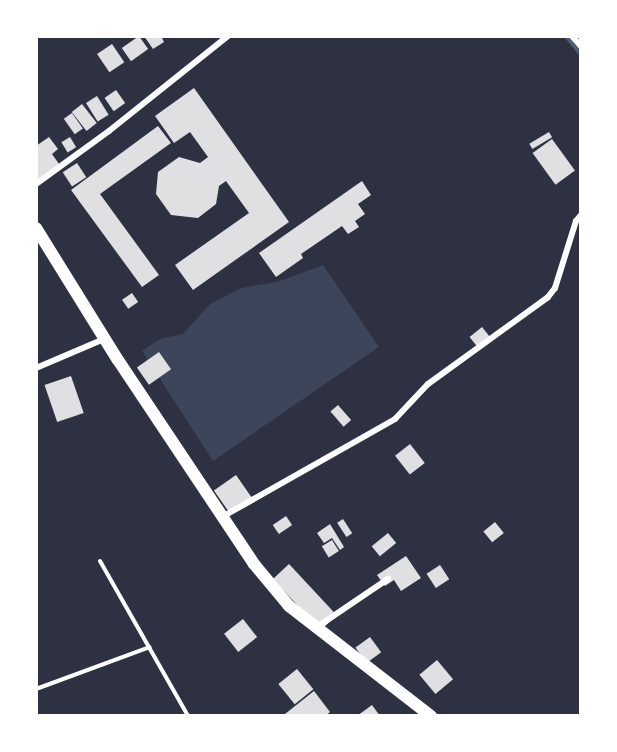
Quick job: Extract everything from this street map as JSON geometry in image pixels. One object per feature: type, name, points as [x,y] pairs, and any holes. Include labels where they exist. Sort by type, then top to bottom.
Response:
[{"type":"main road","points":[[36,228],[221,517],[254,564],[289,606],[431,716]]},
{"type":"street","points":[[36,184],[109,131],[228,36]]},
{"type":"street","points":[[572,36],[581,46]]},
{"type":"street","points":[[221,517],[395,419],[428,384],[548,297],[555,288],[576,221],[581,215]]},
{"type":"street","points":[[36,368],[105,338]]},
{"type":"street","points":[[316,627],[388,579]]},
{"type":"lane","points":[[100,561],[188,716]]},
{"type":"lane","points":[[36,689],[150,647]]},
{"type":"shaded area","points":[[323,265],[379,347],[213,461],[142,351],[160,339],[183,334],[210,304],[241,288],[277,282]]},
{"type":"building","points":[[139,36],[148,49],[131,61],[122,48]]},
{"type":"building","points":[[144,36],[161,36],[164,42],[153,49]]},
{"type":"building","points":[[112,44],[124,62],[109,72],[97,54]]},
{"type":"building","points":[[194,88],[289,222],[193,290],[175,265],[249,213],[226,181],[219,186],[216,204],[198,218],[171,215],[156,194],[158,172],[179,157],[200,163],[208,157],[190,132],[174,143],[155,116]]},
{"type":"building","points":[[116,90],[125,103],[114,111],[105,98]]},
{"type":"building","points":[[97,96],[109,115],[98,122],[86,103]]},
{"type":"building","points":[[82,104],[97,123],[87,131],[72,112]]},
{"type":"building","points":[[72,113],[83,129],[75,134],[64,119]]},
{"type":"building","points":[[158,126],[171,143],[100,194],[159,275],[142,287],[71,190]]},
{"type":"building","points":[[549,132],[552,137],[532,149],[529,144]]},
{"type":"building","points":[[49,137],[58,149],[52,154],[59,164],[36,181],[36,146]]},
{"type":"building","points":[[70,137],[76,147],[68,152],[61,142]]},
{"type":"building","points":[[552,139],[575,171],[556,185],[533,153]]},
{"type":"building","points":[[77,163],[86,177],[72,187],[63,172]]},
{"type":"building","points":[[362,181],[371,195],[358,204],[365,214],[355,221],[359,227],[348,234],[342,226],[301,254],[303,258],[276,277],[259,253]]},
{"type":"building","points":[[132,293],[138,302],[128,309],[122,300]]},
{"type":"building","points":[[482,327],[491,338],[478,348],[470,337]]},
{"type":"building","points":[[159,352],[171,369],[149,385],[137,367]]},
{"type":"building","points":[[71,376],[84,413],[57,422],[45,385]]},
{"type":"building","points":[[338,405],[351,420],[344,427],[330,412]]},
{"type":"building","points":[[410,444],[425,463],[410,475],[395,456]]},
{"type":"building","points":[[236,475],[252,498],[230,513],[214,490]]},
{"type":"building","points":[[286,516],[292,525],[279,534],[273,525]]},
{"type":"building","points":[[343,519],[352,533],[346,537],[337,523]]},
{"type":"building","points":[[495,522],[504,533],[492,542],[483,531]]},
{"type":"building","points":[[330,524],[344,547],[340,550],[332,538],[324,543],[317,533]]},
{"type":"building","points":[[388,533],[396,543],[380,556],[372,546]]},
{"type":"building","points":[[332,540],[339,551],[329,557],[322,546]]},
{"type":"building","points":[[406,556],[421,578],[401,591],[394,580],[385,586],[377,575]]},
{"type":"building","points":[[289,564],[337,615],[321,630],[273,579]]},
{"type":"building","points":[[440,565],[449,579],[436,588],[427,574]]},
{"type":"building","points":[[243,619],[257,637],[238,652],[224,634]]},
{"type":"building","points":[[370,637],[381,652],[367,663],[355,648]]},
{"type":"building","points":[[437,660],[453,679],[435,694],[419,675]]},
{"type":"building","points":[[297,669],[313,689],[295,704],[278,684]]},
{"type":"building","points":[[314,691],[330,712],[325,716],[286,716],[285,714]]},
{"type":"building","points":[[372,705],[380,716],[357,716]]},
{"type":"waterway","points":[[567,36],[581,53]]}]
